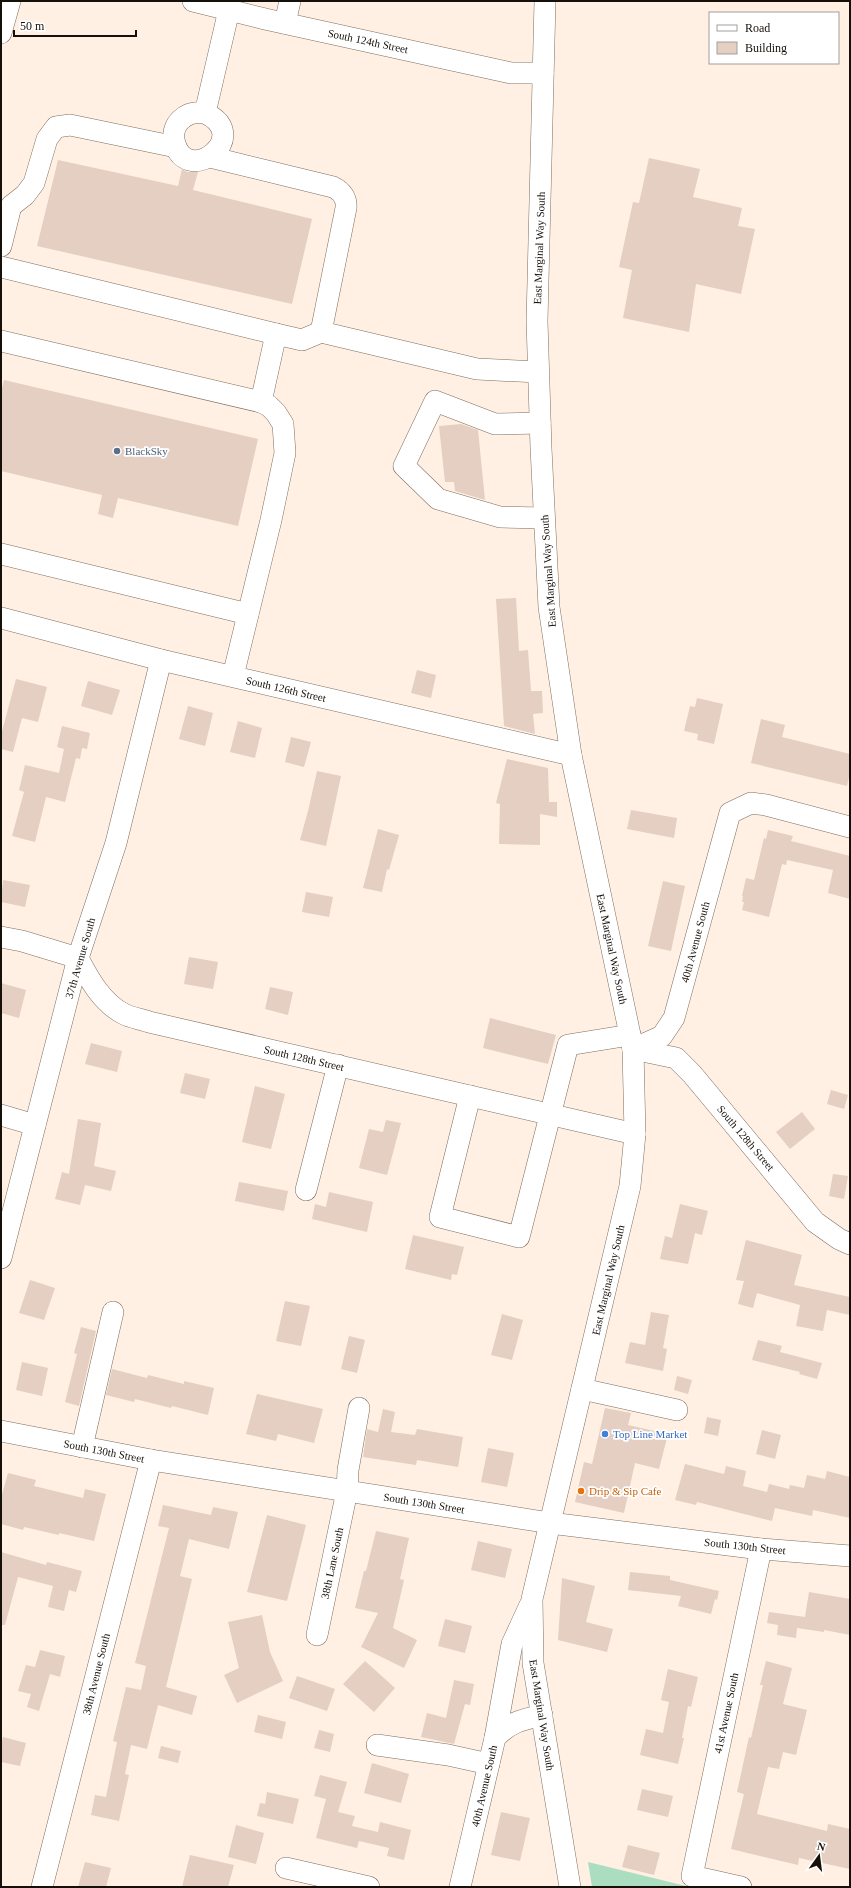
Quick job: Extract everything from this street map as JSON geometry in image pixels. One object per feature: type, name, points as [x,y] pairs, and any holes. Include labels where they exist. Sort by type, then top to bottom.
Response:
[{"type":"street","points":[[1,34],[10,1]]},
{"type":"street","name":"South 124th Street","points":[[193,1],[511,73],[543,73]]},
{"type":"street","points":[[285,23],[290,1]]},
{"type":"street","name":"East Marginal Way South","points":[[545,1],[537,321],[540,423],[549,607],[572,755],[631,1042],[635,1134],[630,1186],[532,1598],[533,1663],[570,1887]]},
{"type":"street","points":[[205,113],[229,10]]},
{"type":"street","points":[[189,113],[205,113],[212,116],[221,129],[220,145],[210,157],[203,160],[187,158],[180,153],[176,147],[174,139],[177,124],[189,113]]},
{"type":"street","points":[[1,246],[11,206],[25,195],[34,183],[47,139],[56,127],[70,125],[176,147]]},
{"type":"street","points":[[210,157],[333,187],[342,194],[347,202],[321,332]]},
{"type":"street","points":[[1,267],[302,340],[321,332],[477,369],[538,372]]},
{"type":"street","points":[[261,402],[276,334]]},
{"type":"street","points":[[1,341],[261,402],[269,406],[276,413],[283,424],[285,453],[233,676]]},
{"type":"street","points":[[540,423],[495,424],[435,401],[404,466],[438,499],[500,516],[544,518]]},
{"type":"street","points":[[1,554],[248,614]]},
{"type":"street","name":"South 126th Street","points":[[1,618],[161,660],[572,755]]},
{"type":"street","name":"37th Avenue South","points":[[1,1258],[78,958],[116,842],[161,660]]},
{"type":"street","name":"40th Avenue South","points":[[631,1042],[662,1036],[674,1018],[730,813],[751,803],[766,805],[850,827]]},
{"type":"street","points":[[1,937],[22,941],[78,958]]},
{"type":"street","name":"South 128th Street","points":[[78,958],[93,985],[106,1000],[124,1014],[149,1022],[635,1134]]},
{"type":"street","points":[[470,1096],[440,1217],[519,1237],[568,1046],[631,1042]]},
{"type":"street","name":"South 128th Street","points":[[631,1042],[676,1058],[692,1074],[815,1222],[850,1244]]},
{"type":"street","points":[[306,1190],[338,1065]]},
{"type":"street","points":[[1,1115],[35,1125]]},
{"type":"street","points":[[82,1447],[113,1312]]},
{"type":"street","points":[[582,1389],[677,1410]]},
{"type":"street","name":"38th Lane South","points":[[317,1635],[347,1491],[348,1470],[358,1408]]},
{"type":"street","name":"South 130th Street","points":[[1,1432],[151,1460],[550,1523],[761,1549],[850,1556]]},
{"type":"street","name":"38th Avenue South","points":[[42,1887],[151,1460]]},
{"type":"street","name":"41st Avenue South","points":[[741,1887],[692,1876],[761,1549]]},
{"type":"street","points":[[495,1738],[512,1644],[532,1598]]},
{"type":"street","name":"40th Avenue South","points":[[460,1887],[495,1738],[505,1727],[520,1720],[542,1715]]},
{"type":"street","points":[[377,1746],[448,1755],[489,1764]]},
{"type":"street","points":[[286,1868],[369,1887]]},
{"type":"green space","points":[[588,1862],[690,1887],[592,1887]]},
{"type":"building","points":[[649,158],[700,169],[693,197],[742,208],[738,226],[755,229],[741,294],[696,284],[689,332],[623,318],[632,270],[619,267],[633,202],[639,203]]},
{"type":"building","points":[[58,160],[178,186],[182,169],[187,172],[198,172],[193,190],[312,219],[292,304],[37,246]]},
{"type":"building","points":[[4,380],[258,439],[238,526],[118,498],[113,518],[98,514],[102,495],[1,471],[1,392]]},
{"type":"building","points":[[461,424],[478,430],[485,500],[455,491],[454,482],[445,482],[439,426]]},
{"type":"building","points":[[516,598],[519,651],[528,650],[531,691],[542,691],[543,713],[533,714],[535,734],[504,726],[496,599]]},
{"type":"building","points":[[417,670],[436,675],[431,698],[411,693]]},
{"type":"building","points":[[16,679],[47,687],[38,722],[22,718],[13,752],[1,749],[1,735]]},
{"type":"building","points":[[88,681],[120,690],[112,715],[81,706]]},
{"type":"building","points":[[697,698],[723,704],[714,744],[697,740],[698,734],[684,731],[690,706],[695,707]]},
{"type":"building","points":[[188,706],[213,713],[205,746],[179,739]]},
{"type":"building","points":[[761,719],[785,725],[782,737],[850,754],[850,773],[847,786],[751,763]]},
{"type":"building","points":[[238,721],[262,728],[255,758],[230,752]]},
{"type":"building","points":[[62,726],[90,733],[87,749],[82,748],[80,759],[76,758],[65,802],[46,797],[35,842],[12,836],[24,792],[19,790],[25,765],[59,773],[64,749],[57,747]]},
{"type":"building","points":[[291,737],[311,742],[304,767],[285,762]]},
{"type":"building","points":[[507,759],[548,768],[549,802],[557,802],[557,817],[540,814],[540,845],[499,844],[500,804],[496,803]]},
{"type":"building","points":[[317,771],[341,776],[326,846],[300,840]]},
{"type":"building","points":[[631,810],[677,818],[674,838],[627,829]]},
{"type":"building","points":[[378,829],[399,835],[389,870],[387,869],[382,892],[363,888]]},
{"type":"building","points":[[768,830],[793,836],[791,841],[850,856],[850,899],[828,893],[833,870],[787,860],[786,865],[782,864],[769,917],[742,910],[744,902],[742,902],[742,896],[746,878],[754,880],[764,838],[766,839]]},
{"type":"building","points":[[3,880],[30,885],[25,907],[1,902]]},
{"type":"building","points":[[663,881],[685,886],[671,951],[648,946]]},
{"type":"building","points":[[306,892],[333,897],[329,917],[302,912]]},
{"type":"building","points":[[189,957],[218,962],[213,989],[184,984]]},
{"type":"building","points":[[1,983],[26,990],[19,1018],[1,1013]]},
{"type":"building","points":[[270,987],[293,992],[288,1015],[265,1009]]},
{"type":"building","points":[[490,1018],[556,1035],[548,1064],[483,1048]]},
{"type":"building","points":[[91,1043],[122,1051],[117,1072],[85,1064]]},
{"type":"building","points":[[185,1073],[210,1079],[205,1099],[180,1093]]},
{"type":"building","points":[[255,1086],[285,1094],[271,1149],[242,1142]]},
{"type":"building","points":[[831,1090],[848,1095],[844,1109],[827,1104]]},
{"type":"building","points":[[802,1112],[815,1129],[790,1149],[776,1132]]},
{"type":"building","points":[[78,1119],[101,1123],[94,1166],[116,1171],[111,1191],[85,1185],[80,1205],[55,1199],[62,1172],[69,1174]]},
{"type":"building","points":[[386,1120],[401,1123],[387,1175],[359,1168],[369,1129],[383,1132]]},
{"type":"building","points":[[833,1174],[848,1176],[844,1199],[829,1196]]},
{"type":"building","points":[[239,1182],[288,1191],[284,1211],[235,1201]]},
{"type":"building","points":[[329,1192],[373,1202],[367,1232],[312,1219],[315,1204],[326,1207]]},
{"type":"building","points":[[680,1204],[708,1211],[702,1235],[695,1233],[688,1264],[660,1259],[665,1236],[672,1238]]},
{"type":"building","points":[[413,1235],[464,1247],[457,1275],[452,1274],[451,1280],[405,1269]]},
{"type":"building","points":[[746,1240],[802,1255],[794,1285],[850,1297],[850,1315],[827,1310],[823,1331],[796,1326],[800,1305],[757,1293],[753,1308],[738,1304],[744,1281],[736,1280]]},
{"type":"building","points":[[30,1280],[55,1288],[44,1320],[19,1313]]},
{"type":"building","points":[[285,1301],[310,1306],[301,1346],[276,1341]]},
{"type":"building","points":[[651,1312],[669,1315],[663,1348],[667,1349],[663,1371],[625,1363],[630,1342],[645,1345]]},
{"type":"building","points":[[502,1314],[523,1320],[512,1360],[491,1355]]},
{"type":"building","points":[[81,1327],[96,1331],[79,1406],[65,1402],[77,1354],[74,1353]]},
{"type":"building","points":[[349,1336],[365,1340],[357,1373],[341,1369]]},
{"type":"building","points":[[758,1340],[782,1346],[780,1352],[822,1363],[817,1379],[799,1374],[800,1372],[752,1360]]},
{"type":"building","points":[[22,1362],[48,1368],[42,1396],[16,1390]]},
{"type":"building","points":[[112,1369],[147,1378],[148,1375],[184,1384],[184,1381],[214,1388],[208,1415],[172,1406],[171,1408],[135,1399],[134,1402],[106,1395]]},
{"type":"building","points":[[677,1376],[692,1380],[688,1394],[674,1390]]},
{"type":"building","points":[[257,1394],[323,1409],[314,1443],[278,1434],[276,1441],[246,1434]]},
{"type":"building","points":[[605,1408],[631,1413],[628,1425],[668,1434],[659,1469],[635,1463],[624,1513],[575,1502],[584,1462],[592,1464]]},
{"type":"building","points":[[383,1409],[395,1412],[391,1432],[415,1435],[417,1429],[463,1437],[458,1467],[417,1460],[416,1465],[363,1457],[367,1429],[378,1432]]},
{"type":"building","points":[[707,1417],[721,1420],[718,1436],[704,1433]]},
{"type":"building","points":[[762,1430],[781,1435],[775,1459],[756,1454]]},
{"type":"building","points":[[488,1448],[514,1453],[507,1487],[481,1482]]},
{"type":"building","points":[[685,1464],[724,1474],[726,1466],[746,1471],[743,1486],[767,1492],[769,1484],[789,1489],[790,1485],[804,1488],[807,1475],[825,1479],[827,1471],[850,1477],[850,1518],[813,1510],[812,1516],[775,1508],[772,1521],[697,1502],[696,1505],[675,1500]]},
{"type":"building","points":[[8,1473],[36,1480],[34,1486],[83,1498],[85,1489],[106,1494],[94,1541],[24,1527],[23,1530],[1,1524],[1,1498]]},
{"type":"building","points":[[163,1505],[211,1515],[213,1507],[238,1512],[229,1549],[189,1539],[180,1576],[192,1579],[166,1687],[197,1696],[192,1715],[158,1705],[147,1749],[131,1745],[125,1774],[129,1775],[119,1821],[91,1815],[95,1795],[106,1797],[117,1742],[113,1741],[126,1687],[141,1690],[146,1666],[135,1663],[169,1528],[158,1526]]},
{"type":"building","points":[[267,1515],[306,1525],[287,1601],[247,1592]]},
{"type":"building","points":[[376,1531],[409,1538],[400,1579],[404,1580],[393,1628],[417,1640],[404,1668],[361,1647],[378,1613],[355,1608]]},
{"type":"building","points":[[478,1541],[512,1549],[505,1578],[471,1570]]},
{"type":"building","points":[[1,1552],[46,1565],[47,1562],[82,1571],[76,1592],[69,1590],[64,1611],[48,1607],[53,1586],[18,1577],[5,1625],[1,1625]]},
{"type":"building","points":[[630,1572],[670,1576],[670,1580],[719,1591],[717,1600],[715,1599],[711,1614],[678,1606],[681,1596],[628,1590]]},
{"type":"building","points":[[562,1578],[595,1586],[586,1622],[613,1629],[607,1652],[558,1640]]},
{"type":"building","points":[[809,1592],[850,1599],[850,1635],[824,1630],[824,1632],[797,1628],[796,1638],[777,1635],[778,1625],[767,1623],[769,1612],[805,1617]]},
{"type":"building","points":[[262,1615],[270,1652],[283,1681],[237,1703],[224,1675],[239,1668],[228,1622]]},
{"type":"building","points":[[445,1619],[472,1626],[465,1653],[438,1646]]},
{"type":"building","points":[[40,1650],[65,1656],[60,1677],[50,1674],[39,1711],[27,1707],[31,1694],[18,1691],[26,1665],[35,1667]]},
{"type":"building","points":[[365,1661],[395,1688],[374,1712],[343,1684]]},
{"type":"building","points":[[766,1661],[792,1668],[783,1704],[807,1710],[796,1755],[783,1752],[779,1769],[768,1767],[757,1814],[827,1831],[828,1824],[850,1829],[850,1869],[799,1858],[798,1865],[731,1849],[744,1794],[737,1792],[749,1737],[751,1738],[763,1685],[760,1685]]},
{"type":"building","points":[[668,1669],[698,1677],[691,1707],[688,1706],[682,1738],[684,1738],[678,1764],[640,1755],[646,1729],[663,1733],[669,1702],[661,1700]]},
{"type":"building","points":[[297,1676],[335,1689],[327,1711],[289,1698]]},
{"type":"building","points":[[454,1680],[474,1684],[470,1705],[465,1704],[454,1744],[421,1737],[427,1713],[446,1718]]},
{"type":"building","points":[[258,1715],[286,1722],[282,1739],[254,1732]]},
{"type":"building","points":[[319,1730],[334,1734],[330,1752],[314,1748]]},
{"type":"building","points":[[3,1737],[26,1743],[20,1766],[1,1762],[1,1745]]},
{"type":"building","points":[[161,1746],[181,1751],[178,1763],[158,1758]]},
{"type":"building","points":[[372,1763],[409,1774],[401,1803],[364,1793]]},
{"type":"building","points":[[320,1775],[347,1782],[338,1812],[355,1816],[352,1826],[378,1832],[380,1822],[411,1830],[404,1860],[387,1856],[389,1848],[359,1841],[357,1848],[316,1838],[326,1799],[314,1796]]},
{"type":"building","points":[[642,1789],[673,1796],[668,1817],[637,1810]]},
{"type":"building","points":[[267,1792],[299,1799],[293,1824],[257,1816],[260,1803],[265,1804]]},
{"type":"building","points":[[501,1812],[530,1818],[520,1861],[491,1855]]},
{"type":"building","points":[[236,1825],[264,1833],[256,1864],[228,1857]]},
{"type":"building","points":[[628,1845],[660,1853],[654,1875],[622,1867]]},
{"type":"building","points":[[190,1855],[234,1865],[228,1887],[182,1887]]},
{"type":"building","points":[[85,1862],[111,1868],[106,1887],[78,1887]]},
{"type":"place","name":"BlackSky","points":[[117,451]]},
{"type":"place","name":"Top Line Market","points":[[605,1434]]},
{"type":"place","name":"Drip & Sip Cafe","points":[[581,1491]]}]
